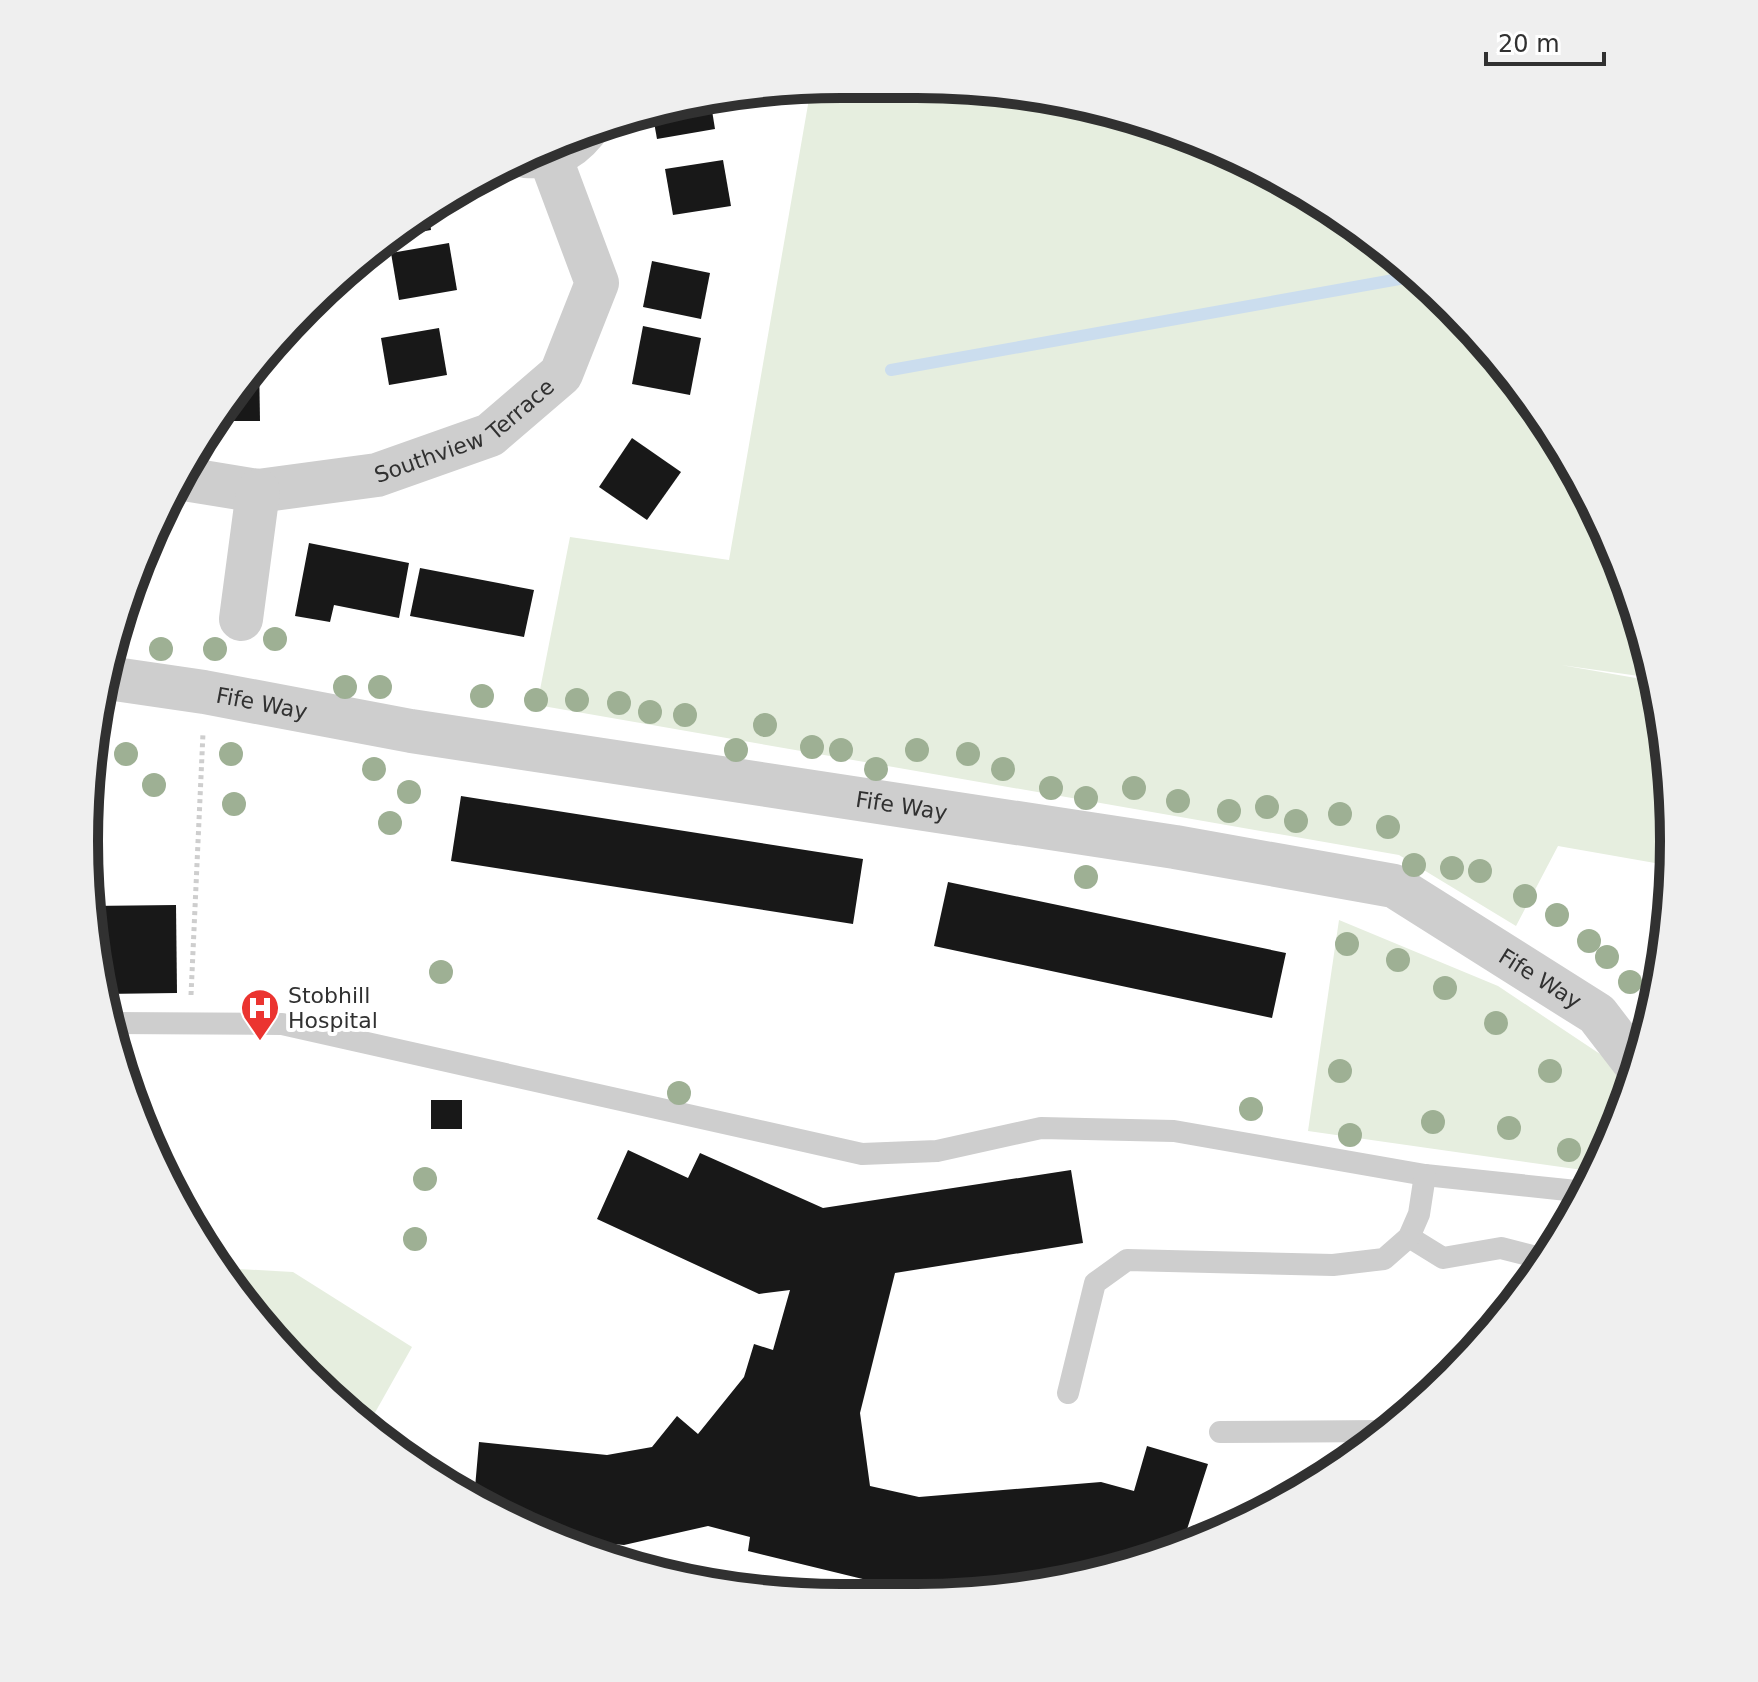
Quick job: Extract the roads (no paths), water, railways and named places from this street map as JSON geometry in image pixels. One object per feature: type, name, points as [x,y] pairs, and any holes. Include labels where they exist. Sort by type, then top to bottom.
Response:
[{"type":"street","name":"Southview Terrace","points":[[192,480],[258,491],[377,475],[490,435],[561,374],[597,283],[540,163]]},
{"type":"street","points":[[241,619],[258,491]]},
{"type":"street","name":"Fife Way","points":[[116,679],[204,692],[411,731],[1175,847],[1394,886],[1597,1014],[1628,1055]]},
{"type":"lane","points":[[121,1023],[282,1024],[862,1154],[937,1151],[1041,1128],[1174,1131],[1425,1175],[1572,1190]]},
{"type":"lane","points":[[1068,1393],[1095,1283],[1127,1260],[1333,1265],[1384,1259],[1409,1237],[1419,1214],[1425,1175]]},
{"type":"lane","points":[[1409,1237],[1443,1258],[1501,1248],[1533,1256]]},
{"type":"lane","points":[[1220,1432],[1367,1431]]},
{"type":"waterway","points":[[891,370],[1402,278]]},
{"type":"place","name":"Stobhill Hospital","points":[[260,1042]]}]
